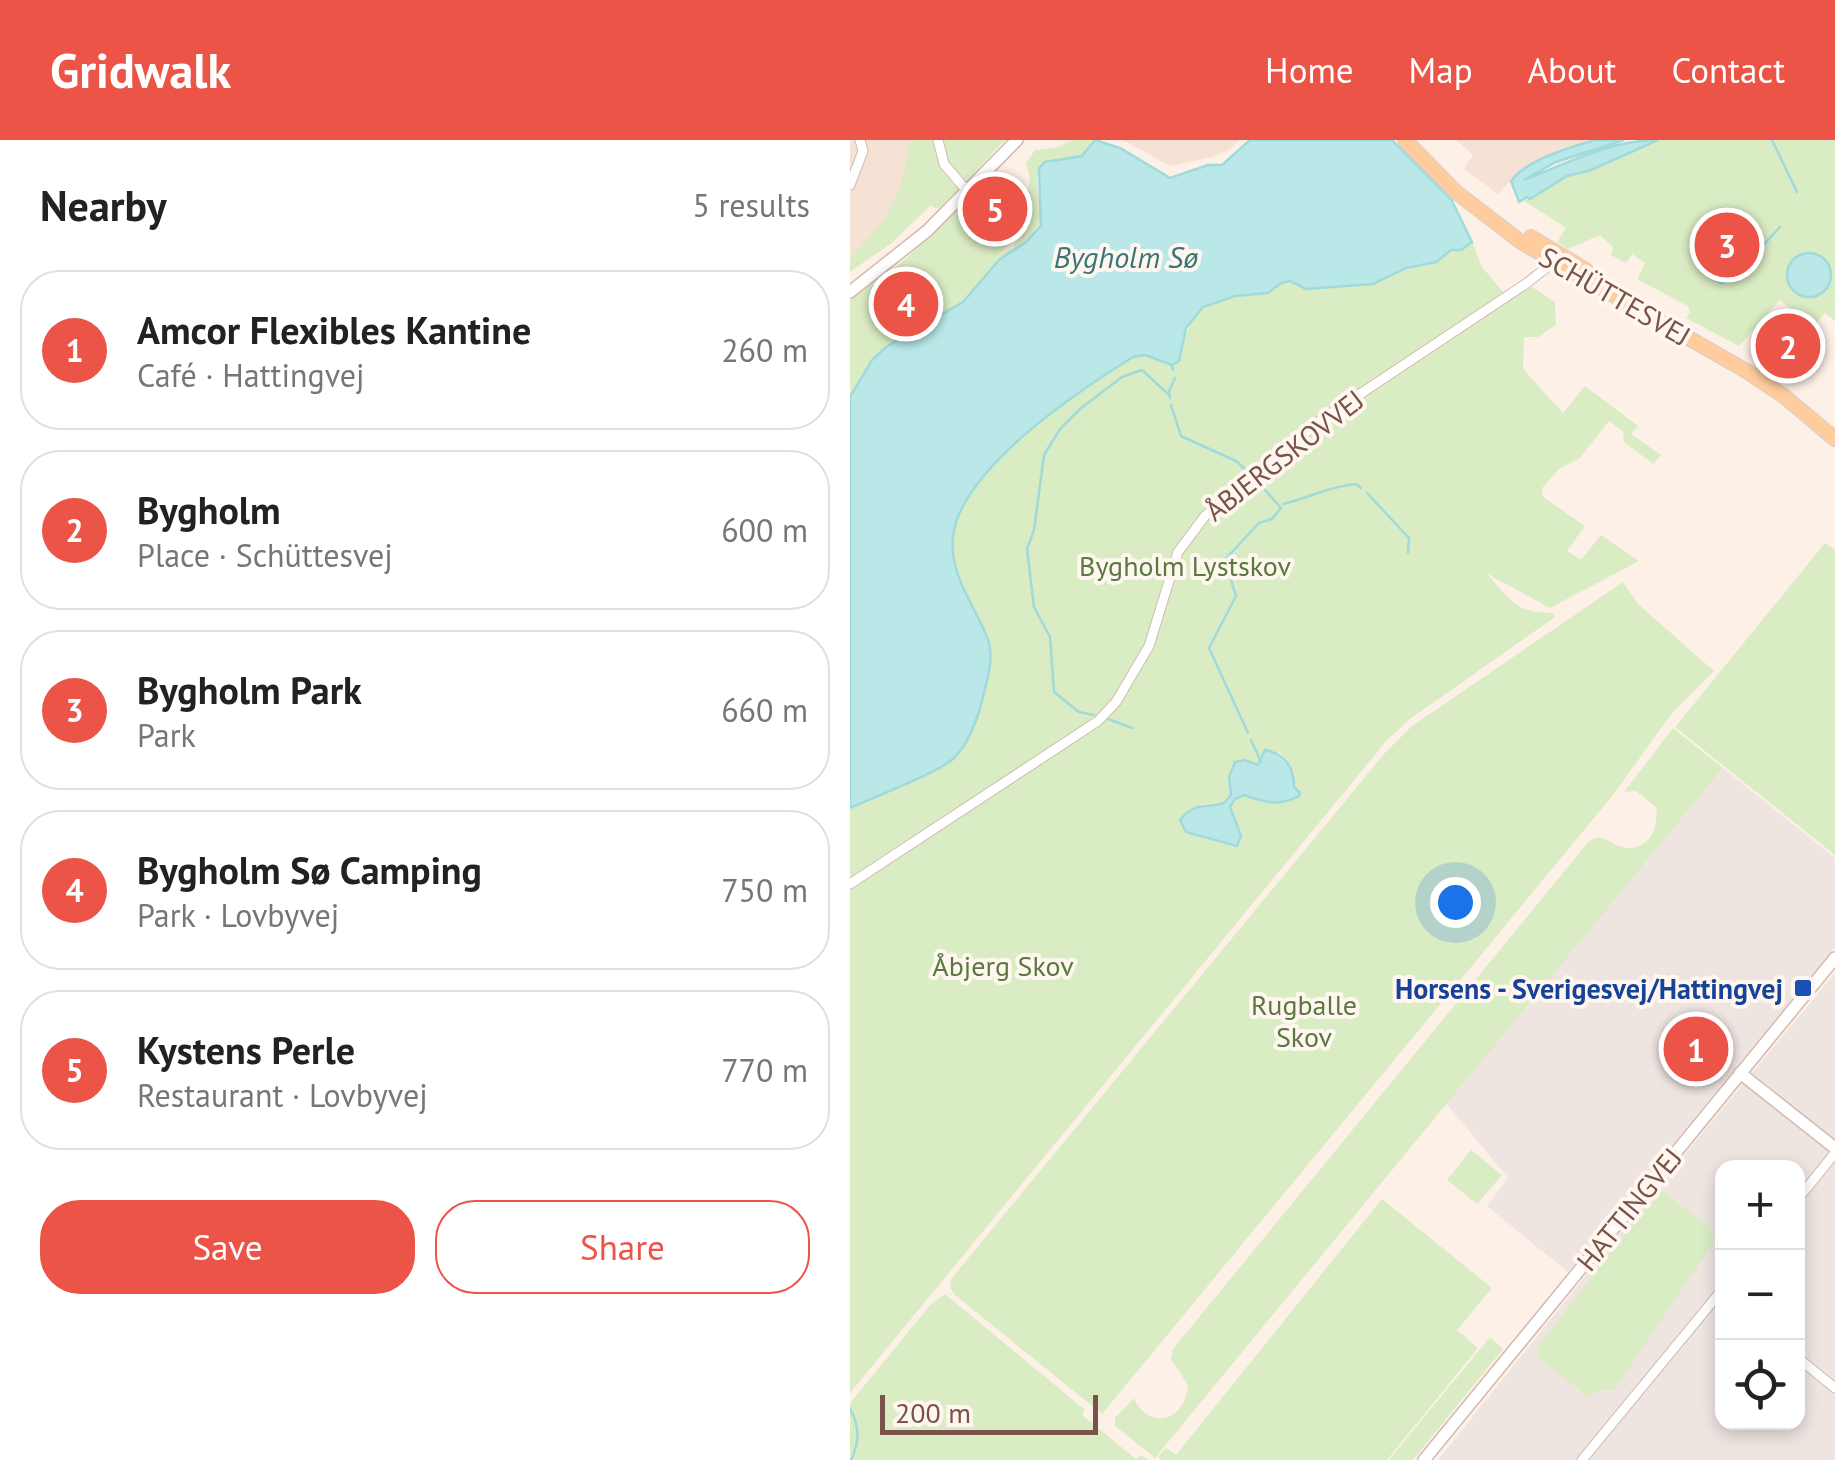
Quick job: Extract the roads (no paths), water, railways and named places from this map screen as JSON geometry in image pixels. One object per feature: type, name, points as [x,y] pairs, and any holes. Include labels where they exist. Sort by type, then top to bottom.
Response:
[{"type":"main road","name":"SCHÜTTESVEJ","points":[[1405,140],[1469,202],[1550,260],[1748,372],[1785,396],[1835,438]]},
{"type":"main road","name":"SCHÜTTESVEJ","points":[[1417,140],[1463,186],[1526,234],[1756,366],[1835,426]]},
{"type":"street","points":[[850,185],[863,151],[860,140]]},
{"type":"street","points":[[938,140],[944,164],[967,190]]},
{"type":"street","points":[[850,292],[897,258],[1017,140]]},
{"type":"street","name":"ÅBJERGSKOVVEJ","points":[[850,884],[1098,721],[1116,702],[1149,646],[1173,564],[1205,516],[1289,444],[1527,283],[1550,260]]},
{"type":"street","name":"HATTINGVEJ","points":[[1424,1460],[1835,958]]},
{"type":"street","points":[[1740,1073],[1835,1151],[1805,1190]]},
{"type":"street","points":[[1586,1459],[1715,1301]]},
{"type":"street","points":[[1805,1364],[1835,1388]]},
{"type":"water","name":"Bygholm Sø","points":[[1095,140],[1120,148],[1170,178],[1208,165],[1222,165],[1250,140],[1392,140],[1451,199],[1472,242],[1461,250],[1451,250],[1436,262],[1406,268],[1373,284],[1306,289],[1290,281],[1268,293],[1235,296],[1203,307],[1186,328],[1179,361],[1172,365],[1145,355],[1133,357],[1083,389],[1026,434],[977,485],[961,511],[953,537],[959,577],[990,650],[983,698],[970,735],[946,764],[850,808],[850,397],[872,360],[886,347],[963,302],[999,260],[1041,226],[1039,168],[1045,162],[1082,156]]},
{"type":"water","points":[[1594,140],[1624,140],[1556,162],[1524,180],[1606,148],[1658,140],[1591,170],[1567,176],[1519,202],[1511,181],[1519,173],[1549,155]]},
{"type":"water","points":[[1809,253],[1825,259],[1831,275],[1825,291],[1809,297],[1793,291],[1787,275],[1793,259]]},
{"type":"water","points":[[1265,750],[1287,762],[1299,796],[1278,802],[1244,795],[1235,799],[1230,807],[1241,836],[1237,846],[1186,832],[1180,820],[1186,814],[1224,803],[1231,795],[1229,777],[1235,762],[1244,760],[1258,765]]},
{"type":"waterway","points":[[1772,140],[1797,192]]},
{"type":"waterway","points":[[1713,278],[1721,283],[1731,280],[1780,227]]},
{"type":"waterway","points":[[1172,365],[1173,370]]},
{"type":"waterway","points":[[1094,715],[1079,712],[1054,692],[1050,637],[1034,607],[1027,549],[1034,530],[1044,455],[1060,429],[1122,377],[1142,370],[1169,395]]},
{"type":"waterway","points":[[1170,398],[1175,378]]},
{"type":"waterway","points":[[1171,405],[1181,436],[1236,461],[1247,471]]},
{"type":"waterway","points":[[1248,733],[1209,648],[1236,596],[1229,574],[1218,567],[1259,523],[1272,519],[1281,508],[1256,480]]},
{"type":"waterway","points":[[1283,504],[1346,485],[1361,488]]},
{"type":"waterway","points":[[1367,493],[1409,538],[1408,553]]},
{"type":"waterway","points":[[1108,719],[1132,728]]},
{"type":"waterway","points":[[1251,740],[1261,762]]},
{"type":"waterway","points":[[850,1409],[858,1434],[851,1460]]},
{"type":"place","name":"Kystens Perle","points":[[995,209]]},
{"type":"place","name":"Bygholm Park","points":[[1727,245]]},
{"type":"place","name":"Bygholm Sø Camping","points":[[906,304]]},
{"type":"place","name":"Bygholm","points":[[1788,346]]},
{"type":"place","name":"Horsens - Sverigesvej/Hattingvej","points":[[1803,988]]},
{"type":"place","name":"Amcor Flexibles Kantine","points":[[1696,1049]]},
{"type":"park label","name":"Bygholm Lystskov","points":[[1185,565]]},
{"type":"park label","name":"Åbjerg Skov","points":[[1003,965]]},
{"type":"park label","name":"Rugballe Skov","points":[[1304,1020]]}]
